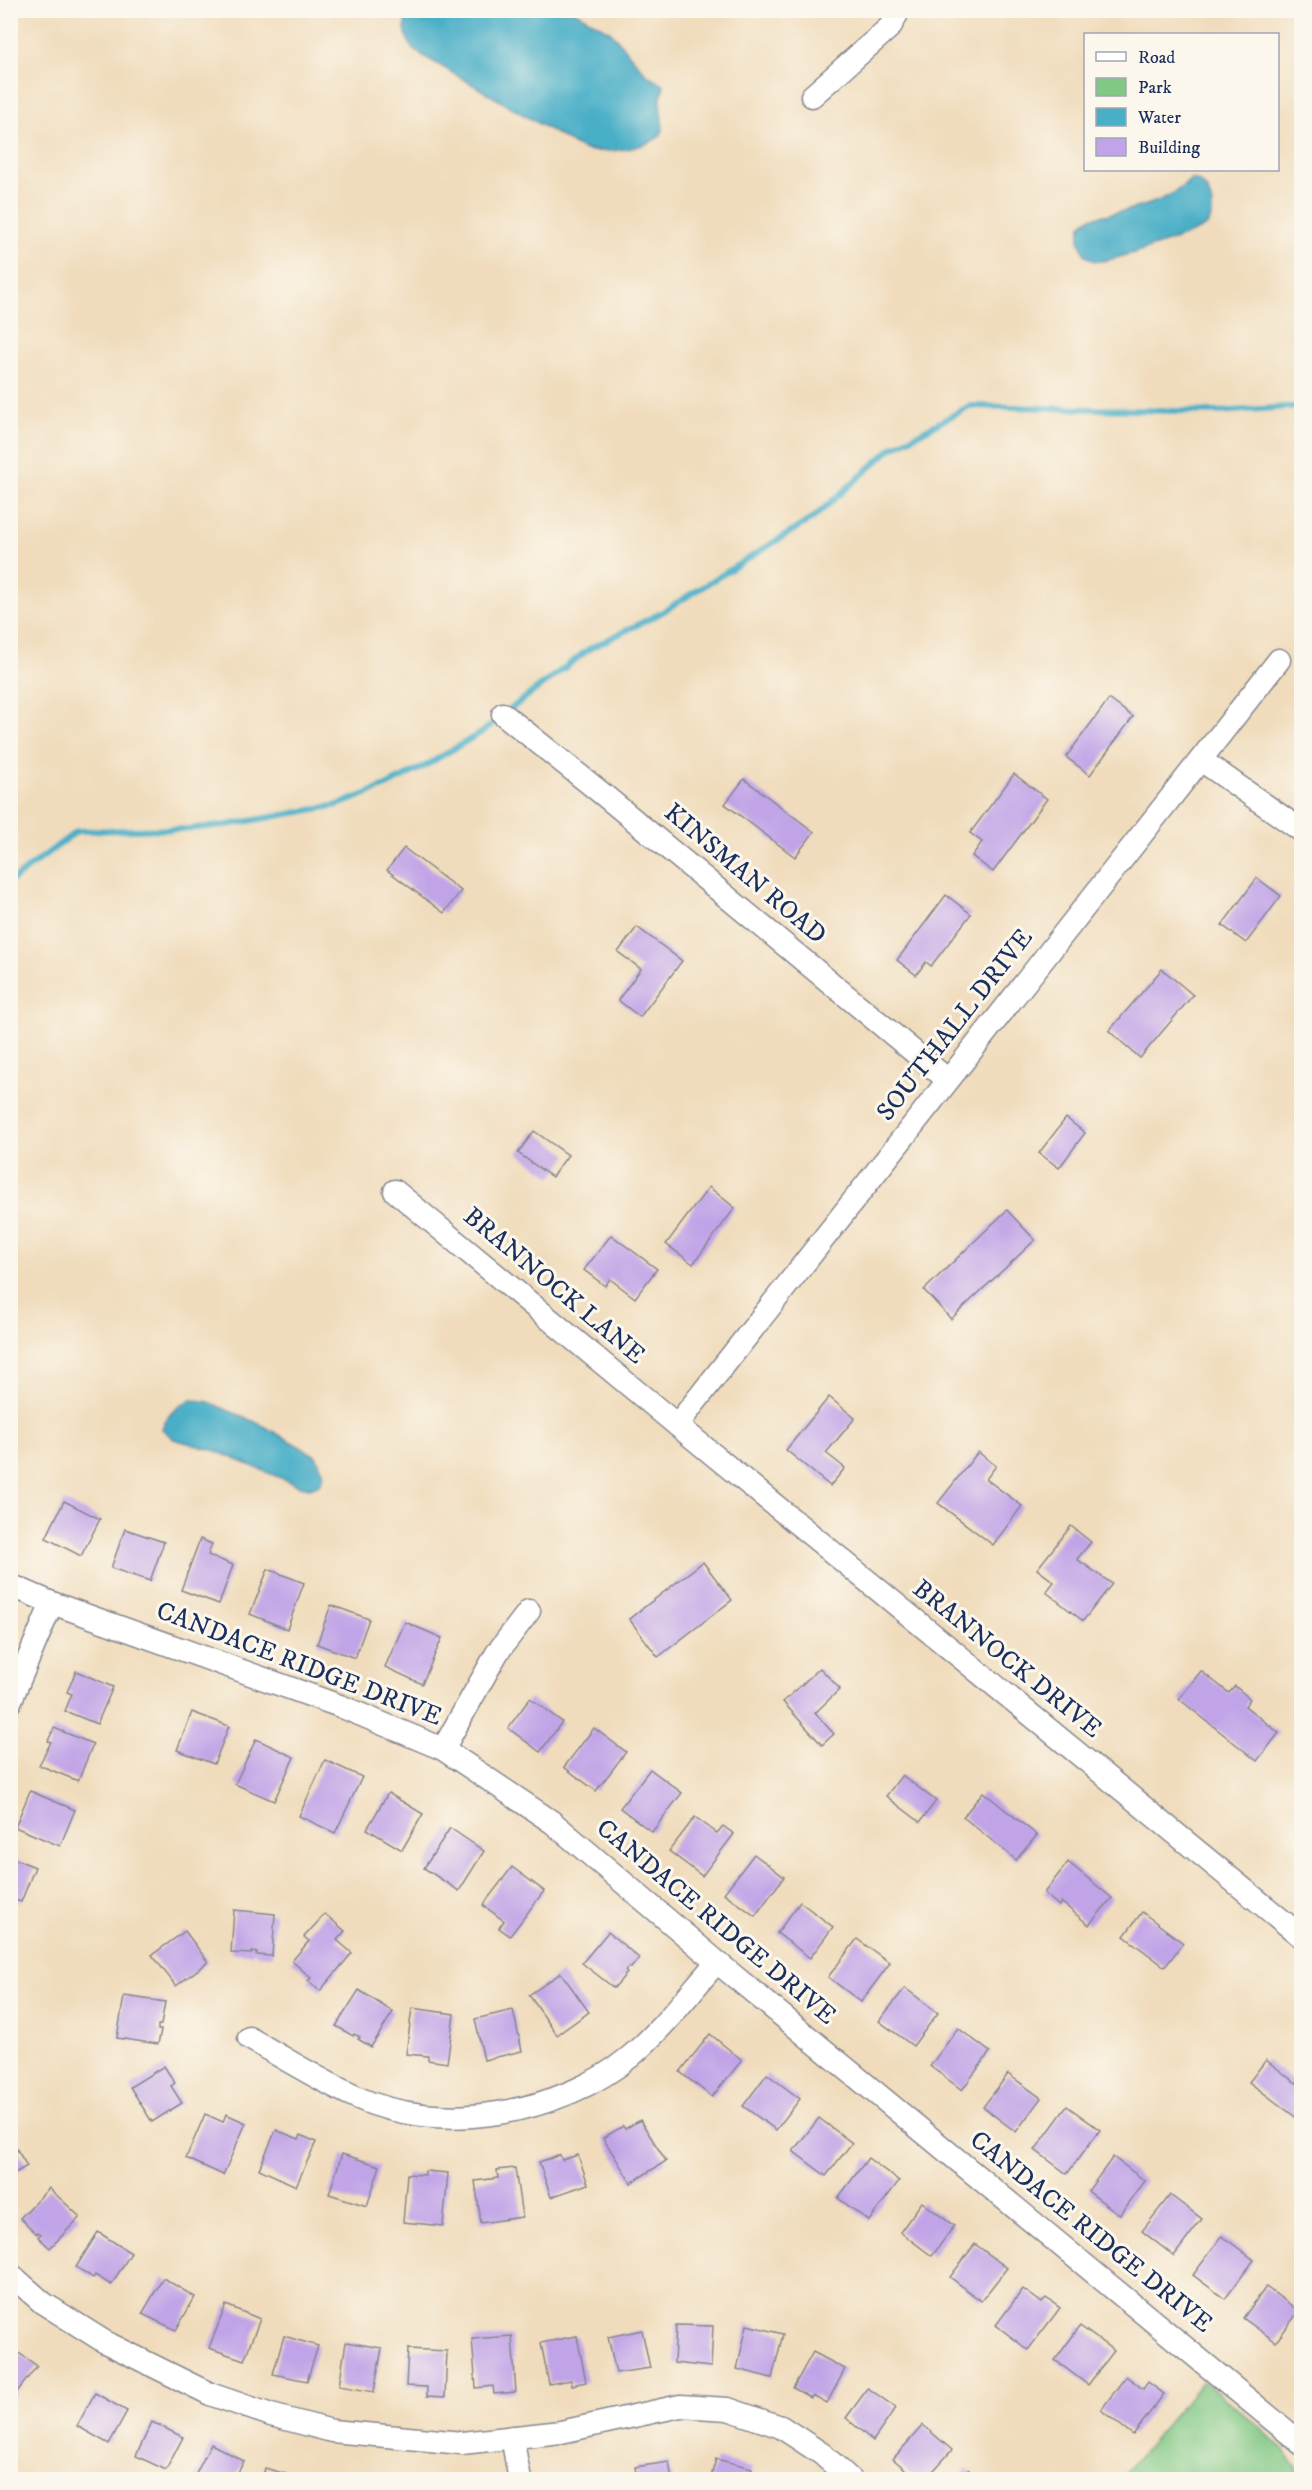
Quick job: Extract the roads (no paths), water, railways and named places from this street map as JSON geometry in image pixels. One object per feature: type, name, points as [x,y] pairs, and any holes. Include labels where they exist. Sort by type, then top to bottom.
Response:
[{"type":"street","points":[[812,96],[890,27],[898,10]]},
{"type":"street","name":"SOUTHALL DRIVE","points":[[677,1425],[1279,660]]},
{"type":"street","name":"KINSMAN ROAD","points":[[503,714],[948,1080]]},
{"type":"street","points":[[1201,760],[1302,831]]},
{"type":"street","name":"BRANNOCK LANE","points":[[395,1191],[677,1425]]},
{"type":"street","name":"BRANNOCK DRIVE","points":[[677,1425],[1302,1937]]},
{"type":"street","name":"CANDACE RIDGE DRIVE","points":[[10,1586],[340,1706],[443,1749],[552,1822],[717,1962],[1302,2444]]},
{"type":"street","points":[[10,1702],[52,1603]]},
{"type":"street","points":[[443,1749],[497,1653],[529,1611]]},
{"type":"street","points":[[249,2038],[358,2098],[394,2110],[435,2117],[513,2112],[576,2091],[631,2056],[717,1962]]},
{"type":"street","points":[[10,2274],[43,2303],[105,2342],[210,2394],[271,2415],[332,2431],[462,2443],[561,2432],[680,2406],[728,2409],[781,2427],[822,2454],[850,2480]]},
{"type":"street","points":[[512,2437],[520,2480]]},
{"type":"water","points":[[409,10],[574,11],[611,32],[646,74],[664,85],[660,102],[663,130],[660,136],[653,141],[633,148],[611,151],[582,149],[415,51],[406,32]]},
{"type":"water","points":[[1191,179],[1201,183],[1209,193],[1212,211],[1208,224],[1173,240],[1119,257],[1098,261],[1085,255],[1079,240],[1081,225],[1090,218],[1157,201],[1181,188]]},
{"type":"water","points":[[190,1400],[206,1401],[262,1425],[316,1456],[324,1474],[320,1484],[310,1488],[300,1486],[216,1451],[174,1439],[162,1429],[164,1424],[173,1411]]},
{"type":"waterway","points":[[508,711],[589,649],[659,614],[813,518],[892,448],[970,406],[1219,412],[1302,406]]},
{"type":"waterway","points":[[10,882],[77,831],[188,829],[227,825],[338,805],[386,786],[425,766],[482,732],[500,718]]}]
